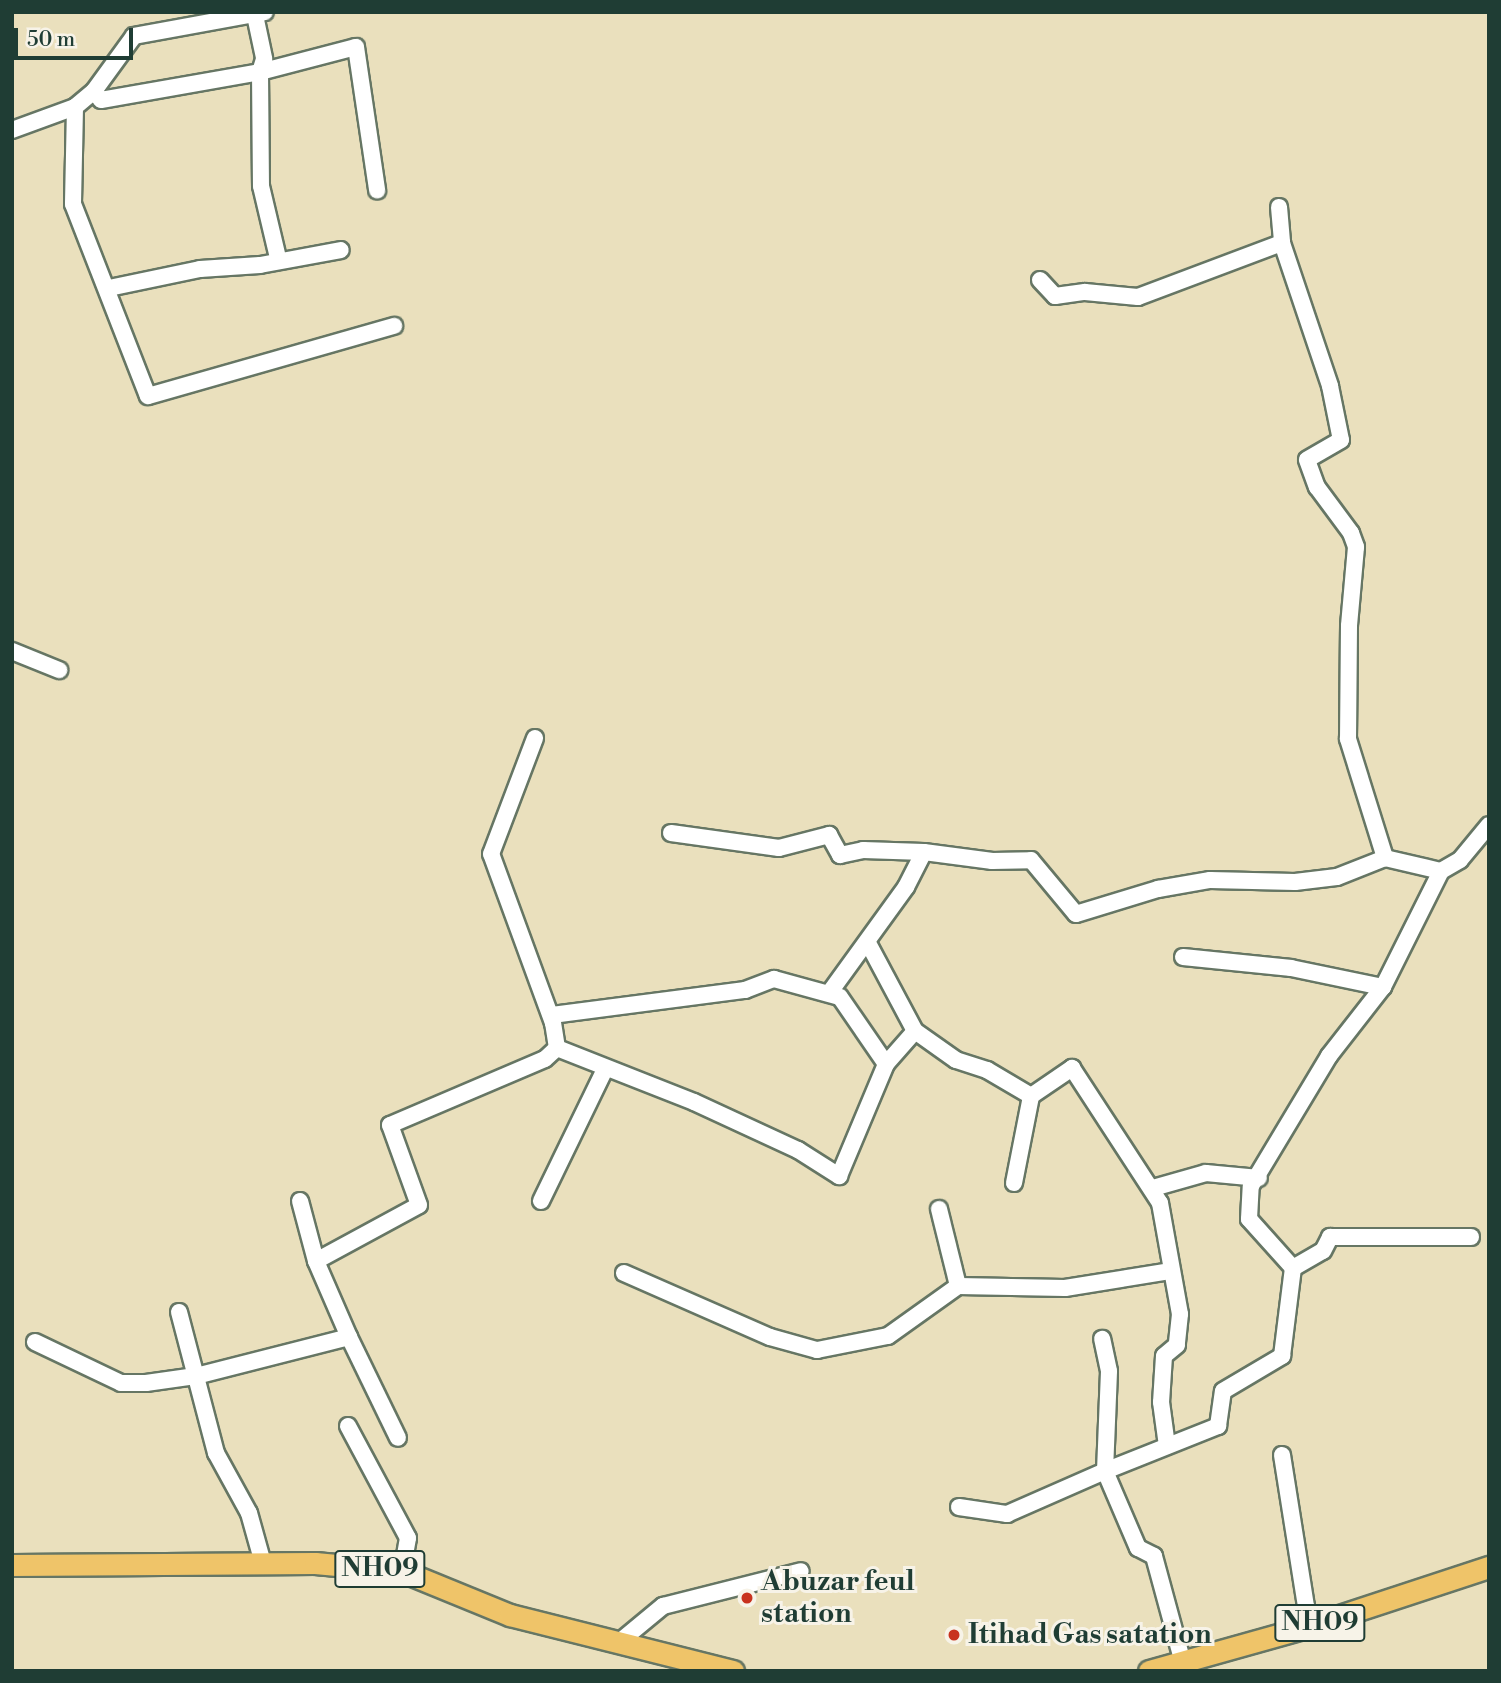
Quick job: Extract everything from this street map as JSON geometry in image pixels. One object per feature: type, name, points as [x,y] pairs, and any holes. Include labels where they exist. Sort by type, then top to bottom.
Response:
[{"type":"main road","name":"NH09","points":[[12,1565],[262,1563],[402,1571],[510,1615],[733,1671]]},
{"type":"main road","name":"NH09","points":[[1149,1671],[1303,1629],[1489,1567]]},
{"type":"street","points":[[12,130],[75,107],[94,91],[134,36],[260,13],[264,59],[260,72],[261,187],[278,258]]},
{"type":"street","points":[[94,91],[101,100],[260,72],[356,47],[377,190]]},
{"type":"street","points":[[75,107],[73,204],[109,288],[148,396],[394,326]]},
{"type":"street","points":[[1279,207],[1282,243],[1330,386],[1341,440],[1307,460],[1317,487],[1351,533],[1356,547],[1349,626],[1348,738],[1385,858]]},
{"type":"street","points":[[1040,280],[1055,296],[1086,292],[1138,297],[1282,243]]},
{"type":"street","points":[[109,288],[200,269],[260,265],[278,258],[341,250]]},
{"type":"street","points":[[12,651],[59,670]]},
{"type":"street","points":[[535,738],[491,854],[553,1023]]},
{"type":"street","points":[[959,1507],[1007,1514],[1218,1426],[1223,1391],[1282,1356],[1293,1268],[1249,1219],[1251,1186],[1259,1178],[1329,1056],[1382,987],[1441,871],[1460,860],[1489,825]]},
{"type":"street","points":[[671,833],[779,848],[829,835],[840,855],[863,850],[924,852],[992,861],[1031,860],[1076,914],[1158,889],[1210,880],[1295,882],[1337,877],[1385,858],[1441,871]]},
{"type":"street","points":[[830,992],[868,943],[924,852]]},
{"type":"street","points":[[868,943],[915,1031],[956,1060],[987,1070],[1031,1096]]},
{"type":"street","points":[[1183,957],[1291,968],[1382,987]]},
{"type":"street","points":[[557,1048],[552,1014],[745,990],[774,979],[830,992],[840,997],[866,1030],[886,1064]]},
{"type":"street","points":[[557,1048],[694,1102],[798,1150],[839,1176],[886,1064],[915,1031]]},
{"type":"street","points":[[316,1261],[419,1205],[390,1125],[545,1059],[557,1048]]},
{"type":"street","points":[[1014,1183],[1031,1096],[1072,1068],[1153,1188],[1180,1314],[1177,1345],[1164,1356],[1161,1402],[1167,1446]]},
{"type":"street","points":[[541,1201],[605,1069]]},
{"type":"street","points":[[1153,1188],[1206,1173],[1259,1178]]},
{"type":"street","points":[[300,1201],[316,1261],[398,1438]]},
{"type":"street","points":[[939,1209],[958,1286]]},
{"type":"street","points":[[1293,1268],[1324,1251],[1329,1237],[1471,1237]]},
{"type":"street","points":[[624,1273],[770,1337],[817,1350],[888,1336],[958,1286],[1065,1288],[1170,1271]]},
{"type":"street","points":[[179,1312],[216,1453],[248,1513],[262,1563]]},
{"type":"street","points":[[35,1342],[121,1383],[196,1376],[349,1337]]},
{"type":"street","points":[[1102,1339],[1109,1371],[1105,1471],[1138,1548],[1154,1556],[1183,1663]]},
{"type":"street","points":[[348,1426],[408,1538],[402,1571]]},
{"type":"street","points":[[1282,1455],[1306,1606],[1303,1629]]},
{"type":"street","points":[[617,1644],[663,1606],[801,1571]]},
{"type":"place","name":"Abuzar feul station","points":[[747,1598]]},
{"type":"place","name":"Itihad Gas satation","points":[[954,1635]]}]
